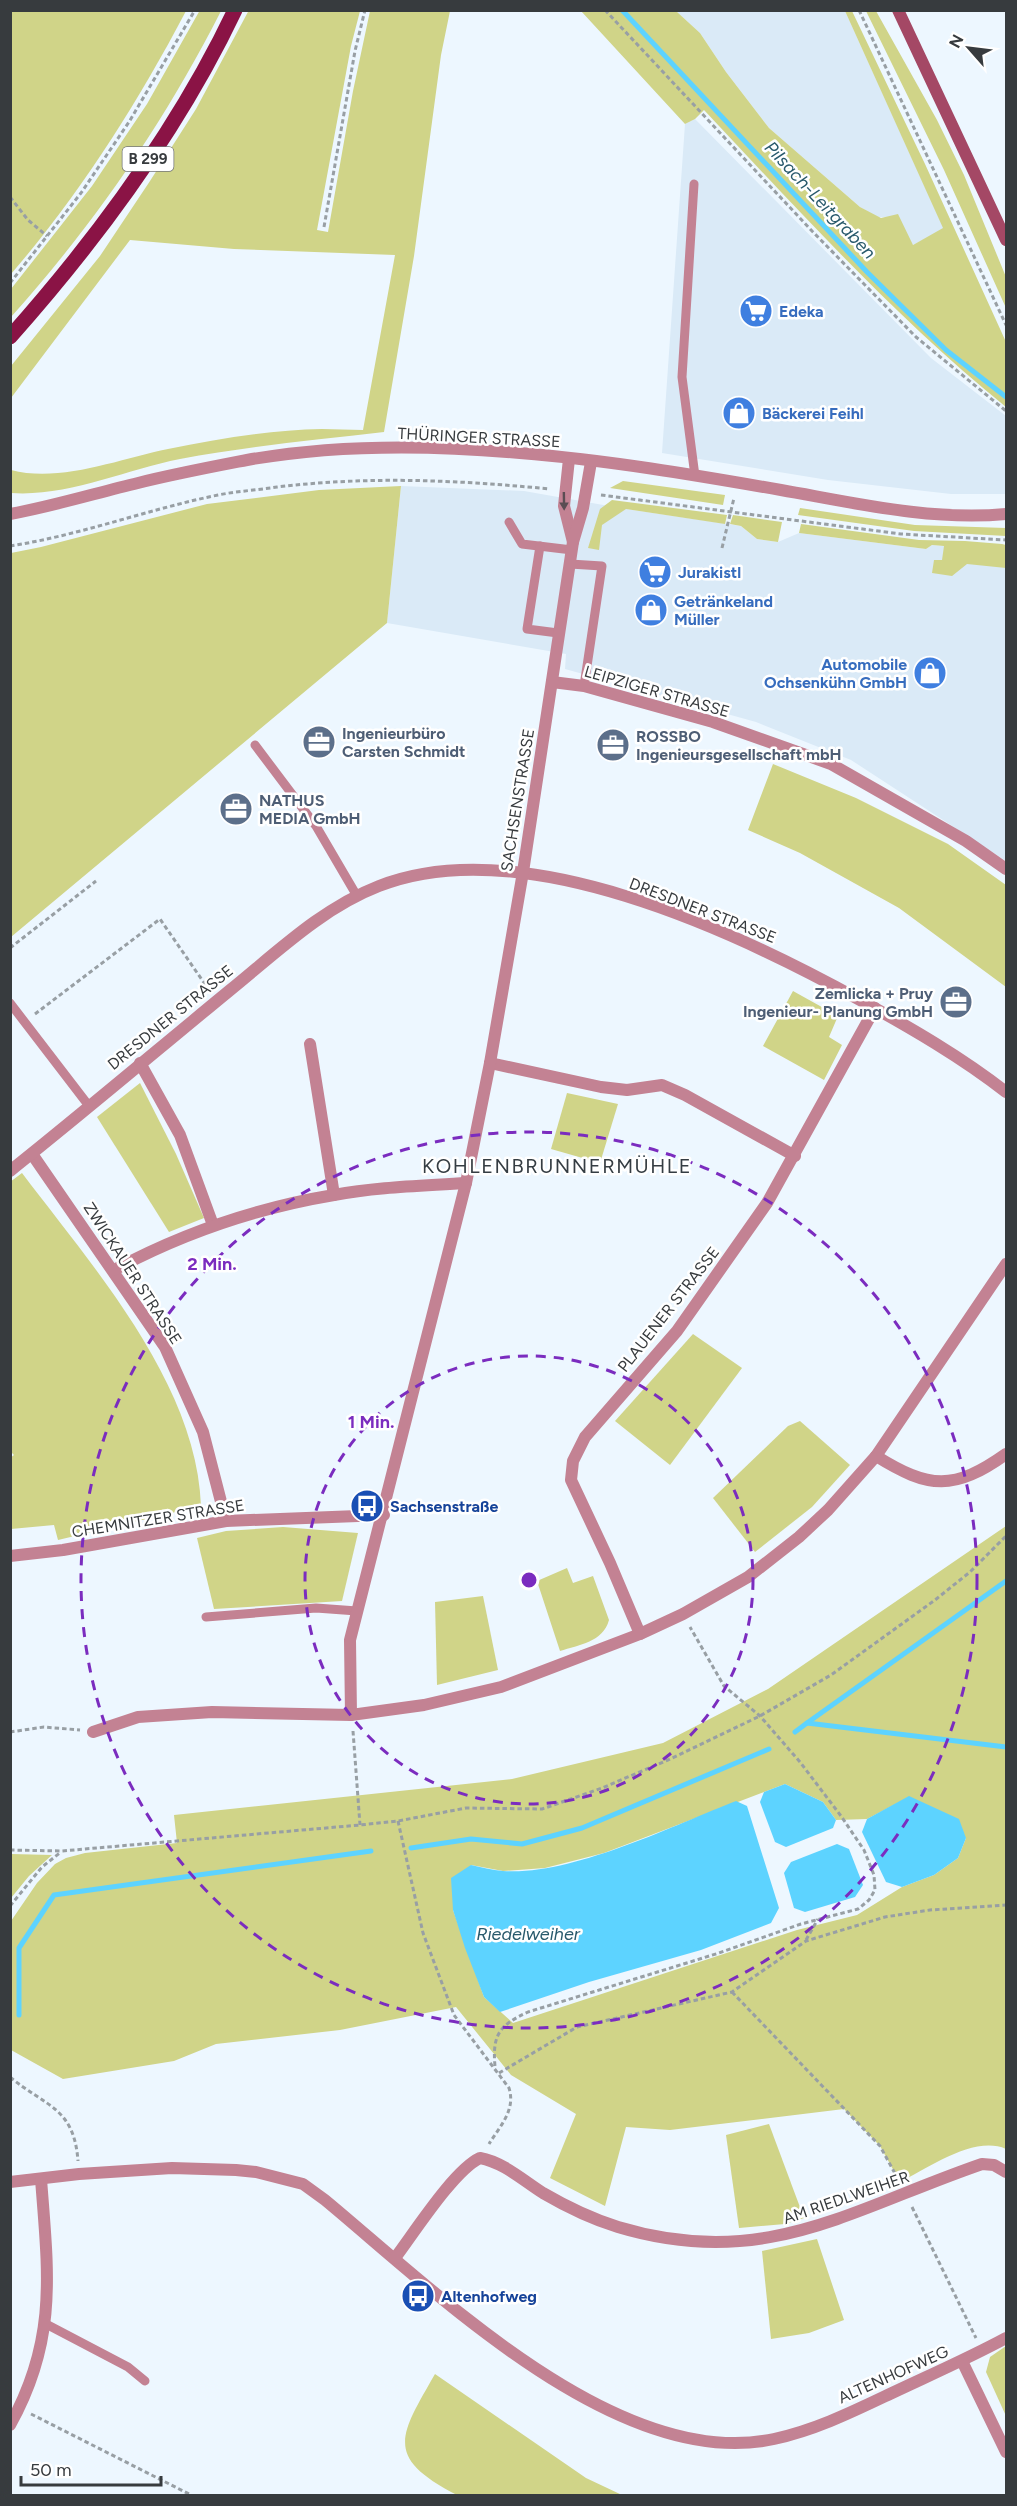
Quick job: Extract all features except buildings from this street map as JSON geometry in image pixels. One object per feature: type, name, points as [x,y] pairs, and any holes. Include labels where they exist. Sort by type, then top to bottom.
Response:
[{"type":"main road","name":"B 299","points":[[10,337],[73,266],[137,177],[186,99],[235,10]]},
{"type":"main road","points":[[898,10],[1006,240]]},
{"type":"street","name":"THÜRINGER STRASSE","points":[[10,514],[141,482],[291,454],[381,448],[482,450],[569,459],[695,476],[925,514],[966,516],[1006,514]]},
{"type":"street","name":"SACHSENSTRASSE","points":[[569,459],[564,506],[572,546]]},
{"type":"street","name":"SACHSENSTRASSE","points":[[351,1715],[350,1640],[369,1559],[384,1515],[466,1183],[490,1063],[523,873],[572,546],[584,508],[591,462]]},
{"type":"street","points":[[10,507],[24,512]]},
{"type":"street","name":"LEIPZIGER STRASSE","points":[[552,682],[584,686],[713,722],[831,764],[966,841],[1006,869]]},
{"type":"street","name":"DRESDNER STRASSE","points":[[10,1172],[300,932],[357,896],[410,876],[444,870],[523,873],[598,890],[671,912],[799,967],[875,1008],[964,1061],[1006,1092]]},
{"type":"street","name":"PLAUENER STRASSE","points":[[640,1634],[571,1480],[573,1461],[585,1437],[677,1331],[718,1276],[767,1203],[875,1008]]},
{"type":"street","points":[[310,1044],[334,1195]]},
{"type":"street","points":[[140,1063],[180,1136],[213,1225]]},
{"type":"street","points":[[490,1063],[601,1087],[627,1090],[662,1085],[685,1095],[795,1156]]},
{"type":"street","name":"ZWICKAUER STRASSE","points":[[32,1154],[165,1347],[203,1432],[226,1521]]},
{"type":"street","points":[[114,1270],[179,1238],[213,1225],[334,1195],[466,1183]]},
{"type":"street","points":[[93,1732],[138,1717],[159,1715],[212,1712],[351,1715],[424,1705],[501,1688],[640,1634],[683,1614],[748,1577],[799,1537],[828,1510],[876,1456],[1006,1264]]},
{"type":"street","points":[[876,1456],[907,1474],[924,1480],[948,1482],[970,1476],[1006,1454]]},
{"type":"street","name":"CHEMNITZER STRASSE","points":[[10,1556],[63,1550],[226,1521],[384,1515]]},
{"type":"street","points":[[395,2258],[459,2175],[472,2162],[480,2158]]},
{"type":"street","name":"AM RIEDLWEIHER","points":[[480,2158],[495,2163],[544,2194],[591,2217],[652,2236],[699,2242],[736,2242],[783,2236],[824,2225],[982,2164],[994,2164],[1006,2172]]},
{"type":"street","name":"ALTENHOFWEG","points":[[10,2182],[79,2174],[172,2168],[236,2170],[303,2184],[486,2335],[551,2380],[621,2415],[695,2440],[734,2444],[772,2440],[804,2432],[962,2361],[1006,2338]]},
{"type":"street","points":[[10,2425],[34,2375],[46,2324],[47,2261],[41,2179]]},
{"type":"street","points":[[962,2361],[1006,2452]]},
{"type":"lane","points":[[694,184],[682,377],[695,476]]},
{"type":"lane","points":[[509,522],[522,544],[572,546]]},
{"type":"lane","points":[[540,546],[527,629],[558,633]]},
{"type":"lane","points":[[570,564],[602,566],[584,686]]},
{"type":"lane","points":[[255,745],[316,826],[357,896]]},
{"type":"lane","points":[[10,1003],[88,1106]]},
{"type":"lane","points":[[206,1617],[316,1608],[357,1611]]},
{"type":"lane","points":[[46,2324],[128,2367],[145,2381]]},
{"type":"path","points":[[10,283],[81,193],[129,122],[195,10]]},
{"type":"path","points":[[324,227],[355,51],[365,10]]},
{"type":"path","points":[[605,10],[804,223],[916,337],[1006,411]]},
{"type":"path","points":[[859,10],[1006,325]]},
{"type":"path","points":[[10,197],[28,220],[47,236]]},
{"type":"path","points":[[10,546],[80,531],[221,494],[315,483],[404,479],[467,481],[548,489]]},
{"type":"path","points":[[601,495],[901,534],[1005,538]]},
{"type":"path","points":[[722,548],[725,528],[735,496]]},
{"type":"path","points":[[10,948],[96,881]]},
{"type":"path","points":[[25,1021],[160,919],[216,1001]]},
{"type":"path","points":[[10,1850],[62,1851],[398,1821],[466,1808],[530,1810],[555,1806],[668,1760],[760,1716],[831,1675],[935,1600],[970,1572],[1006,1536]]},
{"type":"path","points":[[495,2066],[494,2055],[500,2032],[507,2022],[528,2012],[719,1953],[818,1919],[858,1909],[869,1900],[875,1890],[874,1875],[864,1850],[841,1816],[800,1762],[760,1716],[724,1686],[683,1614]]},
{"type":"path","points":[[351,1715],[360,1825]]},
{"type":"path","points":[[10,1732],[44,1727],[93,1732]]},
{"type":"path","points":[[398,1821],[423,1933],[454,2015],[510,2088],[512,2098],[510,2110],[480,2158]]},
{"type":"path","points":[[10,1906],[42,1868],[62,1851]]},
{"type":"path","points":[[499,2073],[576,2027],[732,1992],[806,1941],[885,1917],[930,1910],[1006,1905]]},
{"type":"path","points":[[806,1941],[818,1919]]},
{"type":"path","points":[[732,1992],[880,2146],[982,2350]]},
{"type":"path","points":[[10,2077],[59,2110],[76,2138],[79,2174]]},
{"type":"path","points":[[20,2408],[193,2496]]},
{"type":"shaded area","points":[[676,11],[845,11],[944,229],[913,245],[886,217],[877,217],[860,207],[769,128],[726,72],[700,33]]},
{"type":"shaded area","points":[[695,119],[931,358],[1006,416],[1006,494],[951,494],[828,480],[662,453],[685,124]]},
{"type":"shaded area","points":[[401,486],[524,491],[741,526],[757,539],[778,542],[799,533],[926,549],[932,545],[1006,552],[1006,861],[851,760],[756,722],[565,669],[566,654],[387,623]]},
{"type":"green space","points":[[200,10],[221,11],[152,132],[71,245],[11,317],[11,289],[92,186],[147,104]]},
{"type":"green space","points":[[249,10],[360,11],[351,46],[317,230],[328,232],[370,11],[450,11],[441,55],[414,256],[384,432],[206,454],[75,487],[54,491],[11,493],[11,470],[49,474],[69,472],[168,449],[245,436],[322,429],[363,430],[395,255],[234,249],[130,240],[11,398],[11,366],[100,256],[196,109]]},
{"type":"green space","points":[[10,11],[186,11],[148,80],[106,147],[61,212],[11,274]]},
{"type":"green space","points":[[581,11],[676,11],[700,33],[726,72],[769,128],[860,207],[881,218],[898,214],[913,245],[943,228],[845,11],[852,11],[1006,342],[1006,407],[926,338],[888,301],[813,226],[704,110],[695,119],[685,124]]},
{"type":"green space","points":[[866,11],[876,11],[937,120],[964,175],[1006,277],[1006,308],[944,170]]},
{"type":"green space","points":[[623,481],[725,495],[723,505],[610,488]]},
{"type":"green space","points":[[401,486],[387,623],[11,937],[11,553],[207,504],[319,490]]},
{"type":"green space","points":[[612,500],[727,515],[725,524],[626,509],[602,525],[599,550],[588,548],[600,509]]},
{"type":"green space","points":[[800,508],[915,525],[1006,528],[1006,536],[914,531],[798,515]]},
{"type":"green space","points":[[733,515],[782,522],[778,542],[757,539],[741,526],[730,524]]},
{"type":"green space","points":[[801,524],[919,540],[1002,544],[1006,545],[1006,568],[967,564],[952,576],[932,573],[934,560],[942,560],[944,546],[932,545],[926,549],[799,533]]},
{"type":"green space","points":[[773,764],[856,798],[948,844],[1006,885],[1006,987],[899,908],[800,853],[748,830]]},
{"type":"green space","points":[[793,991],[838,1016],[829,1037],[842,1045],[824,1080],[763,1046]]},
{"type":"green space","points":[[140,1083],[176,1154],[204,1218],[169,1232],[97,1117]]},
{"type":"green space","points":[[567,1093],[618,1104],[600,1163],[551,1149]]},
{"type":"green space","points":[[22,1173],[109,1288],[137,1329],[161,1372],[181,1416],[195,1461],[201,1506],[58,1540],[54,1525],[11,1529],[10,1458],[14,1455],[10,1451],[10,1182]]},
{"type":"green space","points":[[693,1334],[742,1368],[670,1465],[615,1421]]},
{"type":"green space","points":[[800,1421],[850,1465],[812,1507],[755,1552],[713,1498],[788,1426]]},
{"type":"green space","points":[[1006,1526],[1006,2149],[980,2146],[966,2150],[900,2182],[880,2146],[844,2109],[670,2130],[626,2127],[605,2206],[550,2178],[576,2114],[511,2075],[456,2007],[340,2030],[216,2044],[174,2061],[63,2079],[11,2050],[11,1921],[37,1883],[55,1864],[66,1858],[85,1853],[177,1843],[174,1815],[512,1779],[663,1743],[768,1689]],"holes":[[[785,1784],[823,1802],[836,1820],[867,1819],[909,1797],[966,1838],[958,1858],[934,1875],[902,1887],[857,1915],[797,1930],[513,2023],[484,1997],[453,1910],[471,1865],[503,1871],[545,1868],[604,1853]]]},
{"type":"green space","points":[[283,1527],[358,1533],[342,1601],[214,1609],[197,1538],[226,1531]]},
{"type":"green space","points":[[567,1568],[573,1583],[593,1576],[609,1620],[596,1638],[560,1651],[537,1581]]},
{"type":"green space","points":[[483,1596],[498,1670],[437,1685],[435,1602]]},
{"type":"green space","points":[[11,1854],[52,1855],[29,1876],[11,1898]]},
{"type":"green space","points":[[769,2124],[804,2218],[785,2224],[739,2228],[726,2135]]},
{"type":"green space","points":[[817,2239],[844,2320],[809,2333],[771,2339],[762,2251]]},
{"type":"green space","points":[[1006,2346],[1006,2416],[986,2372],[990,2357]]},
{"type":"green space","points":[[435,2374],[586,2478],[622,2495],[457,2495],[434,2481],[418,2469],[408,2457],[405,2444],[413,2414]]},
{"type":"water","points":[[785,1784],[823,1802],[836,1820],[833,1828],[786,1847],[775,1842],[760,1802],[764,1792]]},
{"type":"water","points":[[909,1796],[959,1819],[966,1838],[958,1858],[934,1875],[902,1887],[886,1882],[862,1832],[867,1819]]},
{"type":"water","name":"Riedelweiher","points":[[736,1801],[747,1806],[779,1908],[771,1923],[701,1950],[589,1982],[500,2012],[484,1997],[453,1910],[451,1878],[471,1865],[503,1871],[530,1870],[590,1858]]},
{"type":"water","points":[[837,1844],[849,1849],[863,1885],[855,1897],[805,1912],[794,1908],[784,1873],[791,1862]]},
{"type":"waterway","name":"Pilsach-Leitgraben","points":[[622,10],[867,272],[946,350],[1006,397]]},
{"type":"waterway","points":[[807,1723],[1006,1581]]},
{"type":"waterway","points":[[795,1732],[807,1723],[1006,1747]]},
{"type":"waterway","points":[[411,1848],[471,1839],[522,1844],[582,1828],[769,1749]]},
{"type":"waterway","points":[[19,2015],[19,1948],[54,1895],[371,1851]]},
{"type":"place","name":"Edeka","points":[[756,311]]},
{"type":"place","name":"Bäckerei Feihl","points":[[739,413]]},
{"type":"place","name":"Jurakistl","points":[[655,572]]},
{"type":"place","name":"Getränkeland Müller","points":[[651,610]]},
{"type":"place","name":"Automobile Ochsenkühn GmbH","points":[[930,673]]},
{"type":"place","name":"Ingenieurbüro Carsten Schmidt","points":[[319,742]]},
{"type":"place","name":"ROSSBO Ingenieursgesellschaft mbH","points":[[613,745]]},
{"type":"place","name":"NATHUS MEDIA GmbH","points":[[236,809]]},
{"type":"place","name":"Zemlicka + Pruy Ingenieur- Planung GmbH","points":[[956,1002]]},
{"type":"place","name":"Sachsenstraße","points":[[367,1506]]},
{"type":"place","name":"Altenhofweg","points":[[418,2296]]},
{"type":"district","name":"KOHLENBRUNNERMÜHLE","points":[[557,1166]]}]
